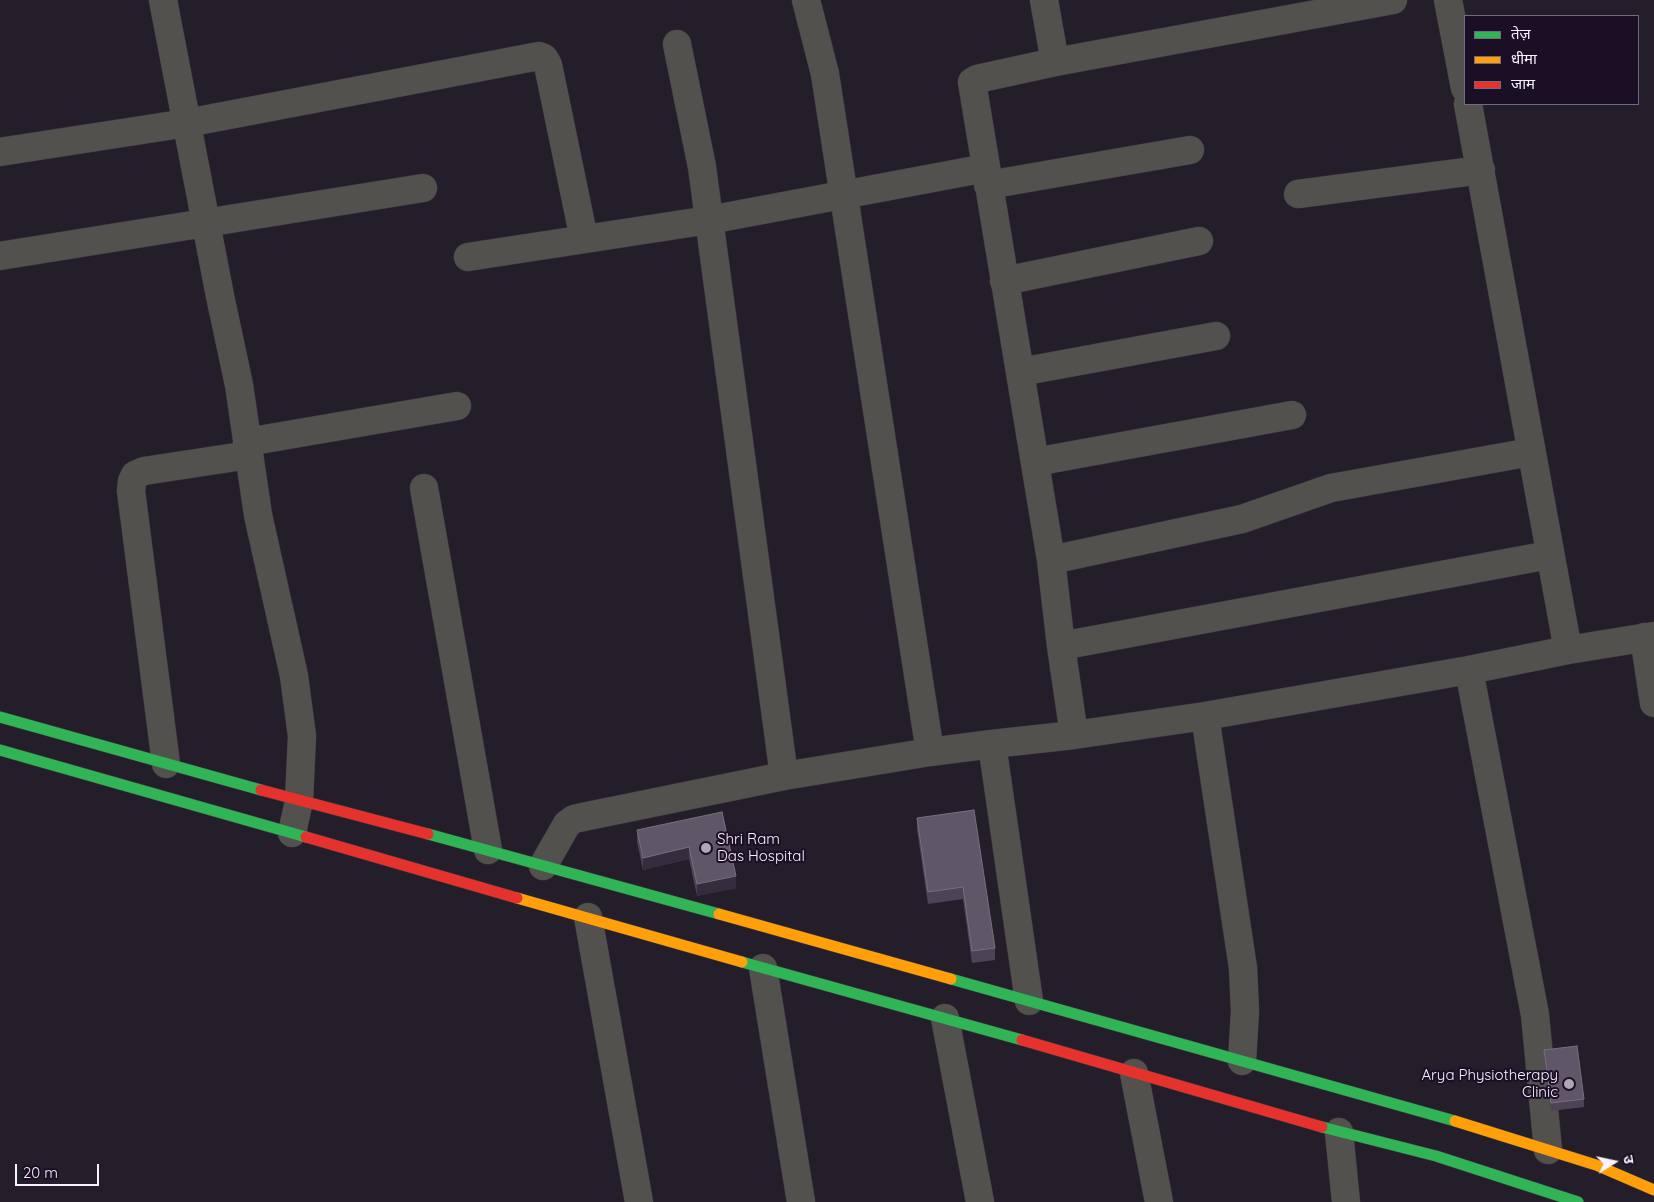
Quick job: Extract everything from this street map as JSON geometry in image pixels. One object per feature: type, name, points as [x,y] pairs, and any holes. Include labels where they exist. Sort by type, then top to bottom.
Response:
[{"type":"main road","points":[[0,717],[299,801],[488,850],[1440,1116],[1596,1165],[1654,1190]]},
{"type":"main road","points":[[0,750],[763,968],[945,1018],[1339,1132],[1436,1156],[1535,1195],[1578,1202]]},
{"type":"street","points":[[163,0],[239,384],[258,515],[297,692],[302,736],[299,801],[292,833]]},
{"type":"street","points":[[806,0],[825,74],[930,752]]},
{"type":"street","points":[[1044,0],[1055,62]]},
{"type":"street","points":[[1074,735],[1061,646],[1052,560],[1004,281],[972,86],[973,81],[1055,62],[1393,0]]},
{"type":"street","points":[[1448,0],[1464,83]]},
{"type":"street","points":[[677,44],[702,167],[784,776]]},
{"type":"street","points":[[0,152],[187,123],[539,56],[544,58],[548,65],[584,239]]},
{"type":"street","points":[[1468,105],[1482,170],[1549,555],[1568,650]]},
{"type":"street","points":[[468,257],[709,220],[844,195],[1190,150]]},
{"type":"street","points":[[1298,194],[1482,170]]},
{"type":"street","points":[[0,256],[424,188]]},
{"type":"street","points":[[1004,281],[1198,241]]},
{"type":"street","points":[[1020,372],[1216,336]]},
{"type":"street","points":[[166,764],[130,492],[135,475],[144,471],[248,448],[457,406]]},
{"type":"street","points":[[1035,462],[1292,415]]},
{"type":"street","points":[[1052,560],[1242,519],[1331,488],[1531,452]]},
{"type":"street","points":[[424,488],[488,850]]},
{"type":"street","points":[[1061,646],[1549,555]]},
{"type":"street","points":[[543,866],[567,824],[574,819],[784,776],[930,752],[1074,735],[1205,716],[1469,670],[1649,636],[1654,703]]},
{"type":"street","points":[[1469,670],[1535,1015],[1548,1150]]},
{"type":"street","points":[[1205,716],[1243,968],[1245,1011],[1242,1061]]},
{"type":"street","points":[[992,744],[1029,1001]]},
{"type":"street","points":[[588,918],[638,1202]]},
{"type":"street","points":[[763,968],[801,1202]]},
{"type":"street","points":[[945,1018],[980,1202]]},
{"type":"street","points":[[1134,1074],[1159,1202]]},
{"type":"street","points":[[1339,1132],[1346,1202]]},
{"type":"building","points":[[974,810],[995,948],[972,951],[963,887],[928,892],[917,818]]},
{"type":"building","points":[[722,812],[736,876],[697,884],[689,847],[643,858],[637,830]]},
{"type":"building","points":[[1577,1046],[1584,1099],[1551,1103],[1544,1050]]},
{"type":"traffic: fast","points":[[0,717],[261,790]]},
{"type":"traffic: fast","points":[[0,750],[306,837]]},
{"type":"traffic: fast","points":[[428,834],[719,914]]},
{"type":"traffic: fast","points":[[742,962],[1022,1040]]},
{"type":"traffic: fast","points":[[951,979],[1455,1121]]},
{"type":"traffic: fast","points":[[1322,1127],[1436,1156],[1578,1202]]},
{"type":"traffic: slow","points":[[517,898],[742,962]]},
{"type":"traffic: slow","points":[[719,914],[951,979]]},
{"type":"traffic: slow","points":[[1455,1121],[1596,1165],[1654,1190]]},
{"type":"traffic: jam","points":[[261,790],[428,834]]},
{"type":"traffic: jam","points":[[306,837],[517,898]]},
{"type":"traffic: jam","points":[[1022,1040],[1322,1127]]},
{"type":"place","name":"Shri Ram Das Hospital","points":[[706,848]]},
{"type":"place","name":"Arya Physiotherapy Clinic","points":[[1569,1084]]}]
